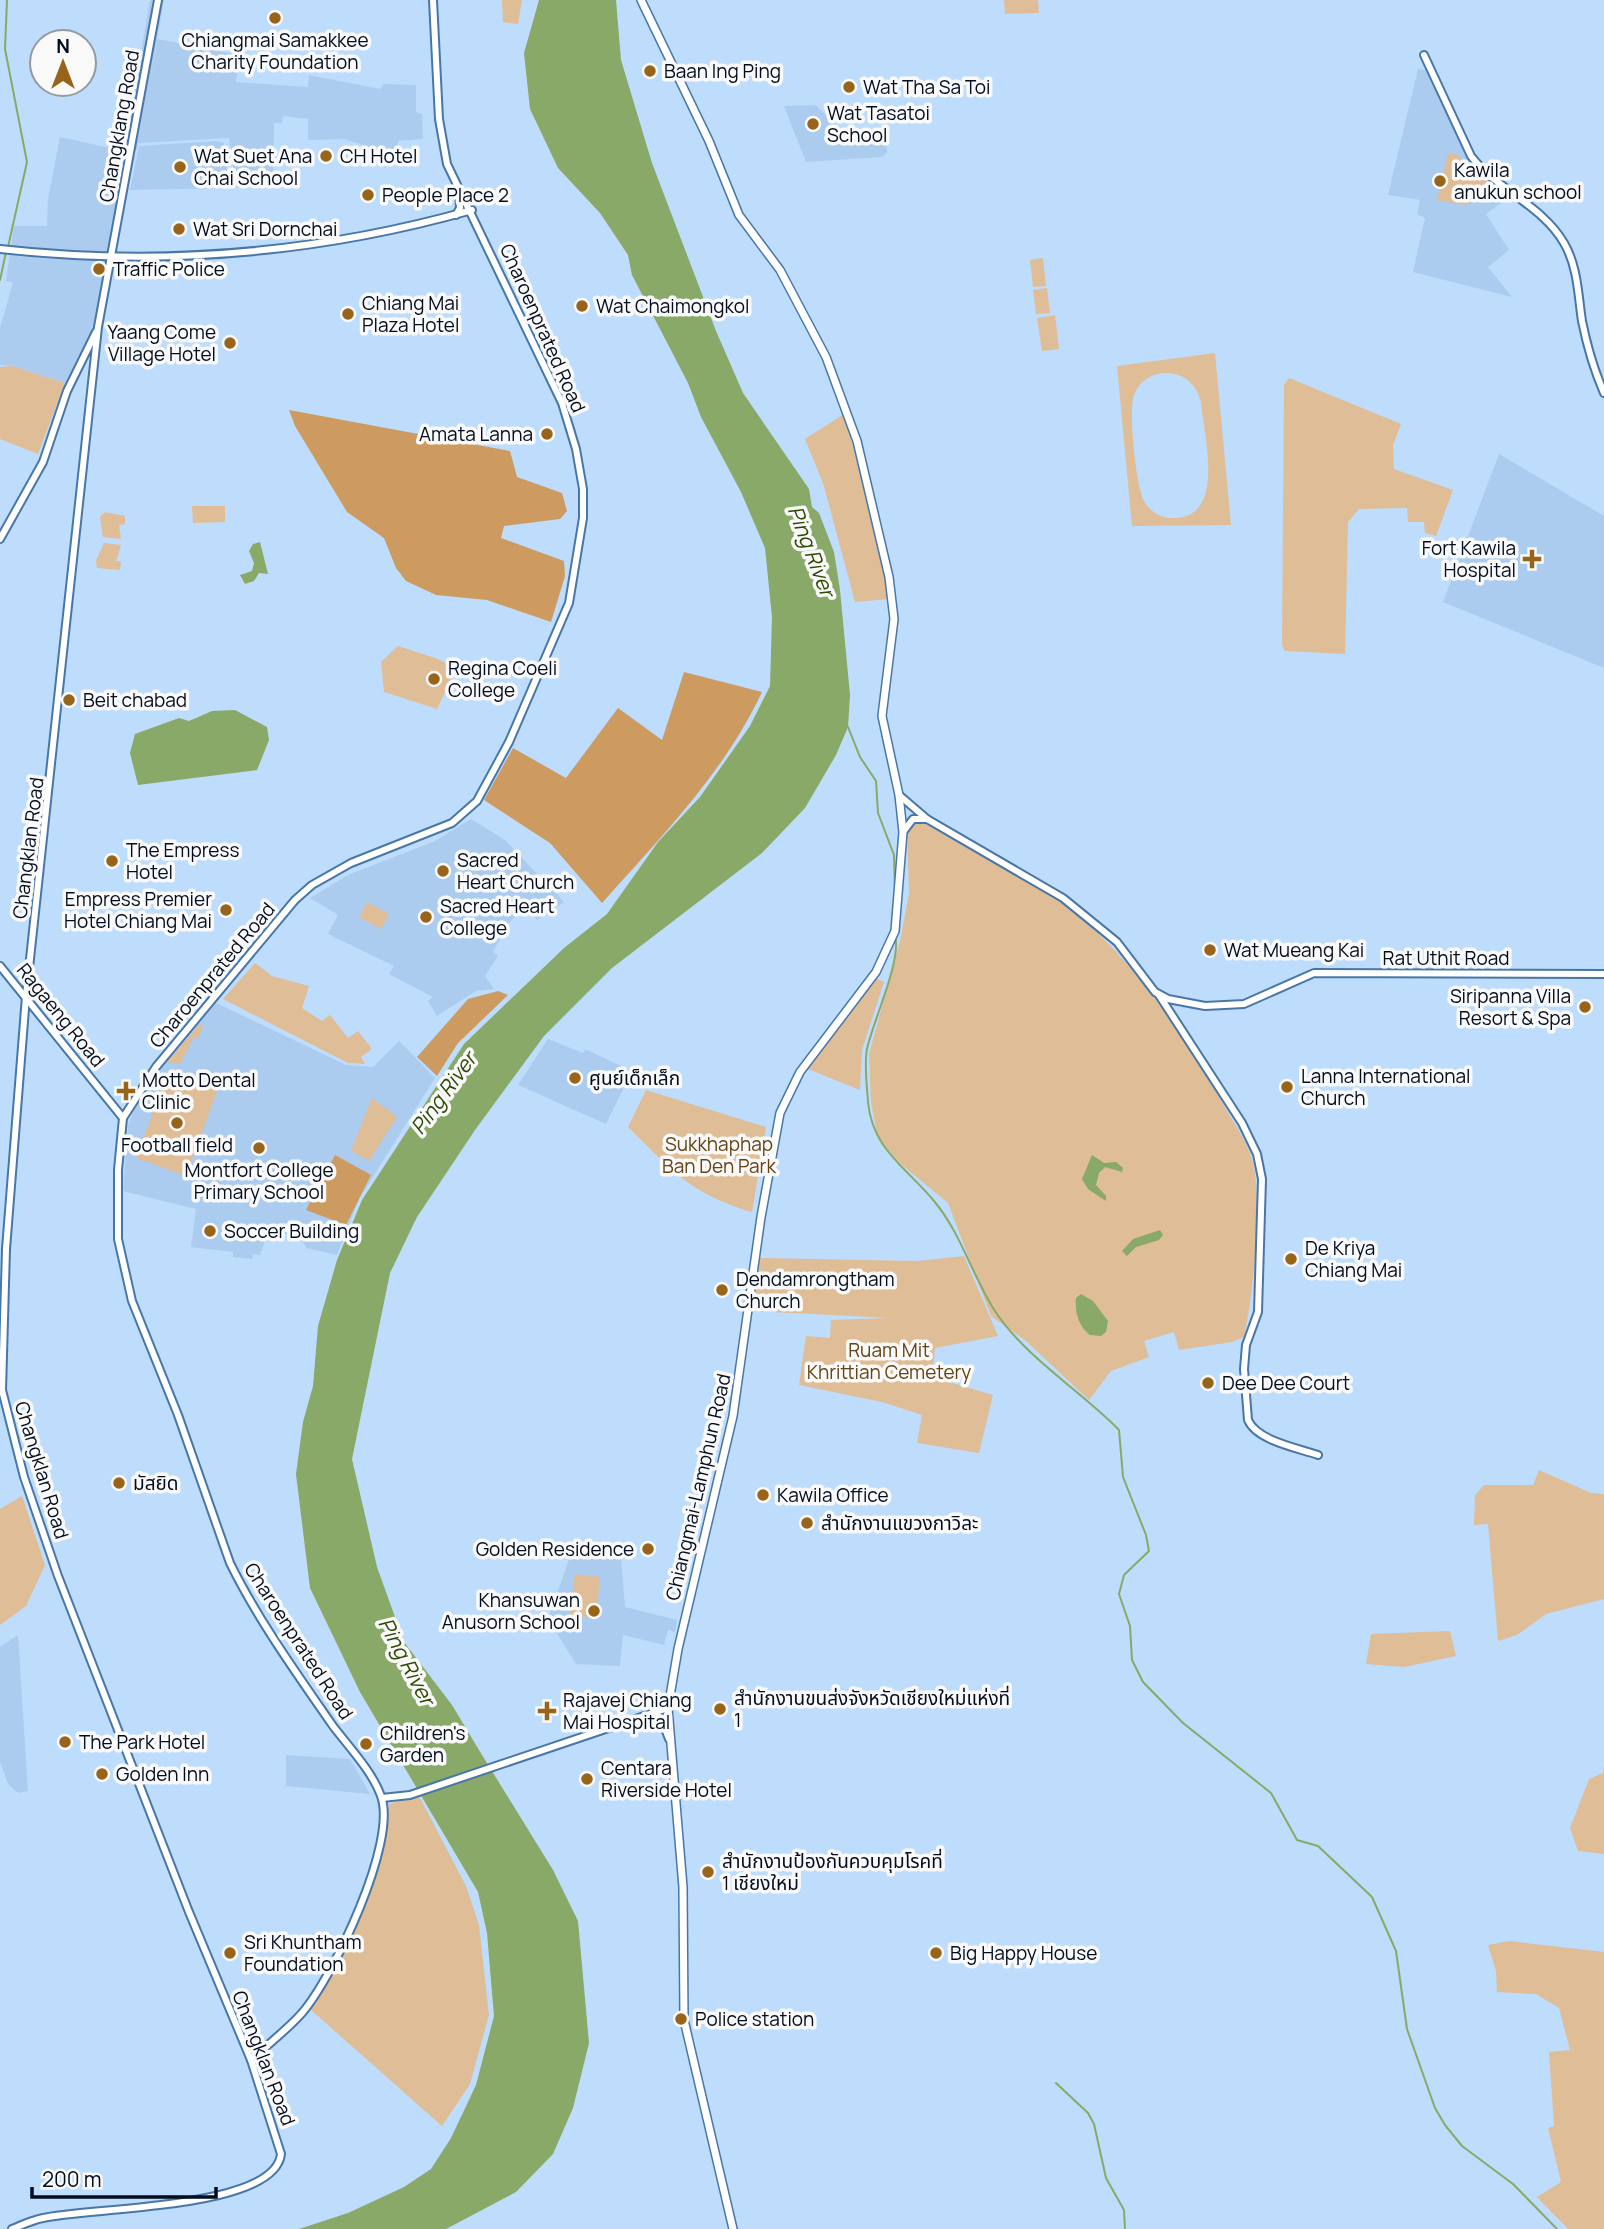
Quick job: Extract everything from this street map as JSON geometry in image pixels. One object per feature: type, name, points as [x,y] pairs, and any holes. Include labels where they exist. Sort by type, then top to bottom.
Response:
[{"type":"main road","name":"Chiangmai-Lamphun Road","points":[[641,0],[709,141],[739,215],[780,270],[826,357],[857,441],[893,601],[894,632],[882,716],[899,795],[903,832],[895,931],[890,946],[876,972],[800,1072],[780,1113],[765,1189],[733,1416],[678,1650],[668,1707],[683,1888],[684,2020],[733,2229]]},
{"type":"street","name":"Changklang Road","points":[[112,258],[158,0]]},
{"type":"street","name":"Charoenprated Road","points":[[382,1798],[284,1652],[230,1563],[123,1269],[117,1194],[123,1118],[160,1061],[295,900],[312,885],[351,863],[452,823],[477,801],[509,742],[569,603],[583,510],[576,449],[560,396],[472,210],[447,164],[439,119],[433,0]]},
{"type":"street","points":[[1424,55],[1471,156],[1480,168],[1542,216],[1565,245],[1576,279],[1591,359],[1604,393]]},
{"type":"street","points":[[456,215],[460,208],[459,187]]},
{"type":"street","points":[[0,249],[112,258],[303,248],[361,238],[472,210]]},
{"type":"street","name":"Changklan Road","points":[[12,2229],[42,2218],[178,2202],[238,2191],[270,2175],[280,2163],[279,2143],[251,2060],[194,1924],[72,1613],[24,1477],[5,1412],[1,1357],[6,1249],[26,996],[98,327],[112,258]]},
{"type":"street","points":[[0,539],[43,462],[66,391],[98,327]]},
{"type":"street","points":[[899,795],[927,819],[1063,898],[1117,942],[1159,995],[1242,1123],[1254,1147],[1262,1179],[1258,1312],[1246,1345],[1244,1369],[1250,1425],[1277,1441],[1318,1455]]},
{"type":"street","points":[[903,832],[913,819],[927,819]]},
{"type":"street","name":"Ragaeng Road","points":[[0,965],[123,1118]]},
{"type":"street","name":"Rat Uthit Road","points":[[1159,995],[1205,1006],[1244,1004],[1314,973],[1604,974]]},
{"type":"street","points":[[650,1714],[665,1702],[670,1694]]},
{"type":"street","points":[[251,2060],[302,2012],[336,1957],[374,1867],[382,1835],[382,1798],[410,1795],[668,1707]]},
{"type":"street","points":[[650,1714],[661,1718],[669,1739]]},
{"type":"shaded area","points":[[150,0],[164,0],[151,75],[158,39],[239,55],[236,82],[308,87],[309,75],[380,89],[384,84],[416,85],[416,112],[422,114],[423,139],[398,141],[397,150],[378,150],[344,139],[308,140],[308,119],[283,116],[282,123],[274,123],[273,183],[236,188],[229,138],[138,143],[137,150],[125,146]]},
{"type":"shaded area","name":"Kawila anukun school","points":[[1418,69],[1426,70],[1471,167],[1510,196],[1486,214],[1509,250],[1488,267],[1512,297],[1413,272],[1425,218],[1417,214],[1420,200],[1388,195]]},
{"type":"shaded area","name":"Wat Tasatoi School","points":[[816,105],[852,142],[886,142],[887,153],[881,157],[806,162],[784,106]]},
{"type":"shaded area","points":[[60,137],[128,152],[93,328],[65,383],[12,366],[0,365],[0,328],[13,282],[6,281],[14,226],[47,226],[48,199]]},
{"type":"shaded area","name":"Wat Suet Ana Chai School","points":[[217,141],[224,143],[229,188],[130,190],[139,146]]},
{"type":"shaded area","points":[[289,410],[510,451],[517,477],[562,493],[567,511],[560,519],[504,526],[501,538],[564,561],[565,576],[551,622],[487,600],[436,595],[406,581],[396,568],[384,538],[347,512],[295,426]]},
{"type":"shaded area","name":"Fort Kawila Hospital","points":[[1499,454],[1604,516],[1604,668],[1443,602]]},
{"type":"shaded area","points":[[684,672],[762,692],[747,722],[710,777],[669,829],[602,903],[550,843],[484,800],[513,748],[566,778],[618,708],[662,740]]},
{"type":"shaded area","name":"Sacred Heart College","points":[[471,819],[505,840],[564,902],[537,920],[525,907],[508,924],[493,952],[498,956],[485,976],[494,989],[476,991],[437,1016],[428,1001],[433,997],[389,974],[394,966],[328,934],[338,915],[310,898],[348,875],[435,841]]},
{"type":"shaded area","points":[[498,991],[508,995],[458,1043],[437,1076],[417,1057],[468,999]]},
{"type":"shaded area","name":"Montfort College Primary School","points":[[216,1003],[346,1065],[373,1067],[399,1041],[435,1078],[359,1199],[337,1255],[306,1248],[300,1235],[268,1232],[260,1255],[253,1254],[252,1259],[233,1257],[233,1252],[191,1247],[196,1209],[126,1192],[123,1189],[128,1126],[133,1112],[164,1063]]},
{"type":"shaded area","name":"ศูนย์เด็กเล็ก","points":[[548,1039],[583,1053],[585,1049],[632,1071],[606,1124],[518,1085]]},
{"type":"shaded area","points":[[335,1155],[371,1175],[346,1225],[306,1210]]},
{"type":"shaded area","name":"Khansuwan Anusorn School","points":[[571,1554],[621,1557],[625,1607],[677,1620],[675,1632],[668,1630],[664,1645],[623,1635],[620,1666],[576,1664],[548,1619]]},
{"type":"shaded area","points":[[18,1635],[28,1791],[18,1793],[8,1784],[0,1762],[0,1647]]},
{"type":"shaded area","points":[[286,1755],[350,1759],[370,1794],[286,1786]]},
{"type":"green space","points":[[502,0],[522,0],[518,24],[503,22]]},
{"type":"green space","points":[[1004,0],[1038,0],[1039,13],[1005,14]]},
{"type":"green space","points":[[1448,153],[1458,155],[1463,163],[1467,162],[1470,170],[1495,187],[1466,205],[1437,200]]},
{"type":"green space","points":[[1043,258],[1046,286],[1033,287],[1030,260]]},
{"type":"green space","points":[[1047,288],[1050,313],[1036,314],[1033,290]]},
{"type":"green space","points":[[1055,315],[1059,349],[1042,351],[1037,318]]},
{"type":"green space","points":[[1215,353],[1231,525],[1132,526],[1117,366]],"holes":[[[1170,373],[1188,380],[1199,396],[1208,453],[1206,490],[1201,504],[1191,514],[1175,518],[1157,514],[1144,501],[1138,481],[1132,431],[1132,403],[1139,386],[1153,375]]]},
{"type":"green space","points":[[12,366],[65,383],[38,454],[0,439],[0,367]]},
{"type":"green space","points":[[1289,378],[1401,424],[1393,445],[1394,469],[1453,490],[1436,536],[1425,533],[1424,522],[1408,522],[1407,508],[1359,509],[1348,522],[1345,654],[1285,651],[1282,645],[1284,385]]},
{"type":"green space","points":[[844,414],[877,533],[889,599],[855,602],[823,483],[805,439]]},
{"type":"green space","points":[[192,506],[225,506],[225,522],[193,523]]},
{"type":"green space","points":[[105,512],[125,516],[125,524],[119,525],[121,539],[103,537],[100,517]]},
{"type":"green space","points":[[104,543],[121,545],[116,561],[121,561],[120,570],[97,568],[96,561]]},
{"type":"green space","points":[[398,646],[438,659],[456,669],[437,709],[384,692],[381,662]]},
{"type":"green space","points":[[915,822],[941,830],[1013,870],[1063,903],[1087,923],[1134,972],[1194,1055],[1242,1137],[1254,1170],[1257,1192],[1256,1244],[1244,1337],[1232,1342],[1179,1350],[1174,1332],[1144,1341],[1149,1357],[1111,1371],[1089,1400],[1026,1341],[991,1316],[948,1203],[902,1165],[878,1139],[871,1102],[869,1054],[900,941],[909,893],[907,831]]},
{"type":"green space","points":[[367,902],[389,914],[381,929],[359,917]]},
{"type":"green space","points":[[255,963],[272,976],[309,986],[302,1008],[322,1021],[330,1015],[348,1038],[358,1031],[372,1049],[361,1057],[365,1064],[348,1063],[223,999]]},
{"type":"green space","points":[[875,978],[884,982],[862,1050],[860,1090],[808,1069]]},
{"type":"green space","points":[[200,1024],[203,1026],[198,1039],[194,1037],[180,1064],[167,1062]]},
{"type":"green space","name":"Football field","points":[[168,1071],[218,1089],[186,1176],[136,1158]]},
{"type":"green space","name":"Sukkhaphap Ban Den Park","points":[[646,1090],[766,1127],[752,1212],[712,1197],[683,1179],[628,1127]]},
{"type":"green space","points":[[372,1098],[397,1117],[369,1161],[351,1151]]},
{"type":"green space","name":"Ruam Mit Khrittian Cemetery","points":[[964,1256],[998,1336],[935,1348],[932,1377],[993,1395],[979,1453],[917,1443],[922,1415],[882,1402],[799,1385],[806,1336],[830,1338],[831,1320],[890,1318],[754,1311],[760,1258],[918,1261]]},
{"type":"green space","points":[[1539,1470],[1591,1493],[1604,1494],[1604,1599],[1546,1614],[1517,1635],[1498,1641],[1488,1524],[1474,1525],[1475,1495],[1484,1485],[1533,1485]]},
{"type":"green space","points":[[22,1496],[45,1565],[26,1606],[0,1625],[0,1509]]},
{"type":"green space","points":[[575,1574],[600,1577],[596,1618],[570,1615]]},
{"type":"green space","points":[[1450,1631],[1456,1656],[1404,1667],[1366,1664],[1371,1634]]},
{"type":"green space","points":[[1604,1766],[1604,1854],[1578,1851],[1570,1828],[1589,1779],[1603,1773]]},
{"type":"green space","points":[[419,1796],[466,1886],[479,1925],[489,2015],[470,2084],[442,2126],[311,2010],[352,1937],[373,1886],[381,1859],[389,1804]]},
{"type":"green space","points":[[1509,1941],[1604,1952],[1604,2229],[1568,2229],[1537,2197],[1561,2182],[1548,2128],[1554,2126],[1549,2052],[1570,2050],[1559,2008],[1536,1994],[1497,1992],[1496,1971],[1488,1945]]},
{"type":"water","name":"Ping River","points":[[539,0],[616,0],[621,60],[652,163],[716,331],[743,393],[809,489],[812,507],[819,513],[834,552],[850,695],[848,727],[836,755],[805,808],[762,853],[612,968],[544,1036],[475,1130],[417,1217],[390,1273],[352,1459],[377,1567],[404,1642],[452,1705],[553,1870],[578,1921],[589,2043],[573,2108],[553,2154],[516,2192],[446,2229],[299,2229],[348,2213],[404,2187],[431,2169],[451,2138],[476,2085],[494,2016],[487,1933],[478,1892],[360,1692],[310,1588],[296,1474],[303,1422],[313,1386],[318,1326],[337,1260],[362,1200],[464,1044],[564,948],[607,914],[658,842],[700,797],[750,726],[770,686],[772,617],[765,548],[741,492],[701,417],[688,383],[632,275],[628,255],[600,213],[558,168],[530,109],[524,53]]},
{"type":"water","points":[[260,542],[268,574],[259,573],[254,581],[245,584],[240,575],[252,571],[254,563],[249,551],[253,544]]},
{"type":"water","points":[[235,710],[267,727],[269,740],[257,770],[138,785],[130,753],[135,734],[179,718],[189,721],[212,711]]},
{"type":"water","points":[[1092,1155],[1104,1163],[1116,1162],[1123,1168],[1122,1172],[1105,1167],[1099,1173],[1096,1185],[1106,1196],[1106,1201],[1088,1189],[1082,1179]]},
{"type":"water","points":[[1160,1230],[1163,1235],[1159,1240],[1136,1247],[1127,1256],[1122,1251],[1133,1239]]},
{"type":"water","points":[[1081,1294],[1093,1301],[1108,1321],[1106,1332],[1101,1336],[1090,1335],[1080,1323],[1076,1298]]},
{"type":"waterway","points":[[7,0],[5,49],[27,162],[8,247]]},
{"type":"waterway","points":[[0,280],[6,252]]},
{"type":"waterway","points":[[848,727],[860,757],[876,781],[878,813],[894,855],[895,890]]},
{"type":"waterway","points":[[895,936],[896,947],[891,975],[866,1055],[866,1082],[871,1118],[876,1133],[892,1157],[943,1213],[993,1308],[1005,1325],[1036,1357],[1119,1430],[1123,1477],[1146,1535],[1149,1551],[1124,1575],[1119,1594],[1130,1626],[1132,1660],[1143,1682],[1183,1723],[1271,1793],[1297,1840],[1318,1846],[1372,1897],[1396,1951],[1407,2029],[1435,2108],[1462,2146],[1513,2184],[1557,2229]]},
{"type":"waterway","points":[[1056,2083],[1088,2113],[1094,2124],[1106,2178],[1124,2210],[1125,2229]]},
{"type":"place","name":"Chiangmai Samakkee Charity Foundation","points":[[275,18]]},
{"type":"place","name":"Baan Ing Ping","points":[[650,71]]},
{"type":"place","name":"Wat Tha Sa Toi","points":[[849,87]]},
{"type":"place","name":"Wat Tasatoi School","points":[[813,124]]},
{"type":"place","name":"CH Hotel","points":[[326,156]]},
{"type":"place","name":"Wat Suet Ana Chai School","points":[[180,167]]},
{"type":"place","name":"Kawila anukun school","points":[[1440,181]]},
{"type":"place","name":"People Place 2","points":[[368,195]]},
{"type":"place","name":"Wat Sri Dornchai","points":[[179,229]]},
{"type":"place","name":"Traffic Police","points":[[99,269]]},
{"type":"place","name":"Wat Chaimongkol","points":[[582,306]]},
{"type":"place","name":"Chiang Mai Plaza Hotel","points":[[348,314]]},
{"type":"place","name":"Yaang Come Village Hotel","points":[[230,343]]},
{"type":"place","name":"Amata Lanna","points":[[547,434]]},
{"type":"place","name":"Fort Kawila Hospital","points":[[1532,559]]},
{"type":"place","name":"Regina Coeli College","points":[[434,679]]},
{"type":"place","name":"Beit chabad","points":[[69,700]]},
{"type":"place","name":"The Empress Hotel","points":[[112,861]]},
{"type":"place","name":"Sacred Heart Church","points":[[443,871]]},
{"type":"place","name":"Empress Premier Hotel Chiang Mai","points":[[226,910]]},
{"type":"place","name":"Sacred Heart College","points":[[426,917]]},
{"type":"place","name":"Wat Mueang Kai","points":[[1210,950]]},
{"type":"place","name":"Siripanna Villa Resort & Spa","points":[[1585,1007]]},
{"type":"place","name":"ศูนย์เด็กเล็ก","points":[[575,1078]]},
{"type":"place","name":"Lanna International Church","points":[[1287,1087]]},
{"type":"place","name":"Motto Dental Clinic","points":[[126,1091]]},
{"type":"place","name":"Football field","points":[[177,1123]]},
{"type":"place","name":"Montfort College Primary School","points":[[259,1148]]},
{"type":"place","name":"Soccer Building","points":[[210,1231]]},
{"type":"place","name":"De Kriya Chiang Mai","points":[[1291,1259]]},
{"type":"place","name":"Dendamrongtham Church","points":[[722,1290]]},
{"type":"place","name":"Dee Dee Court","points":[[1208,1383]]},
{"type":"place","name":"มัสยิด","points":[[119,1483]]},
{"type":"place","name":"Kawila Office","points":[[763,1495]]},
{"type":"place","name":"สำนักงานแขวงกาวิละ","points":[[807,1523]]},
{"type":"place","name":"Golden Residence","points":[[648,1549]]},
{"type":"place","name":"Khansuwan Anusorn School","points":[[594,1611]]},
{"type":"place","name":"สำนักงานขนส่งจังหวัดเชียงใหม่แห่งที่ 1","points":[[720,1709]]},
{"type":"place","name":"Rajavej Chiang Mai Hospital","points":[[547,1711]]},
{"type":"place","name":"The Park Hotel","points":[[65,1742]]},
{"type":"place","name":"Children's Garden","points":[[366,1744]]},
{"type":"place","name":"Golden Inn","points":[[102,1774]]},
{"type":"place","name":"Centara Riverside Hotel","points":[[587,1779]]},
{"type":"place","name":"สำนักงานป้องกันควบคุมโรคที่ 1 เชียงใหม่","points":[[708,1872]]},
{"type":"place","name":"Sri Khuntham Foundation","points":[[230,1953]]},
{"type":"place","name":"Big Happy House","points":[[936,1953]]},
{"type":"place","name":"Police station","points":[[681,2019]]}]
